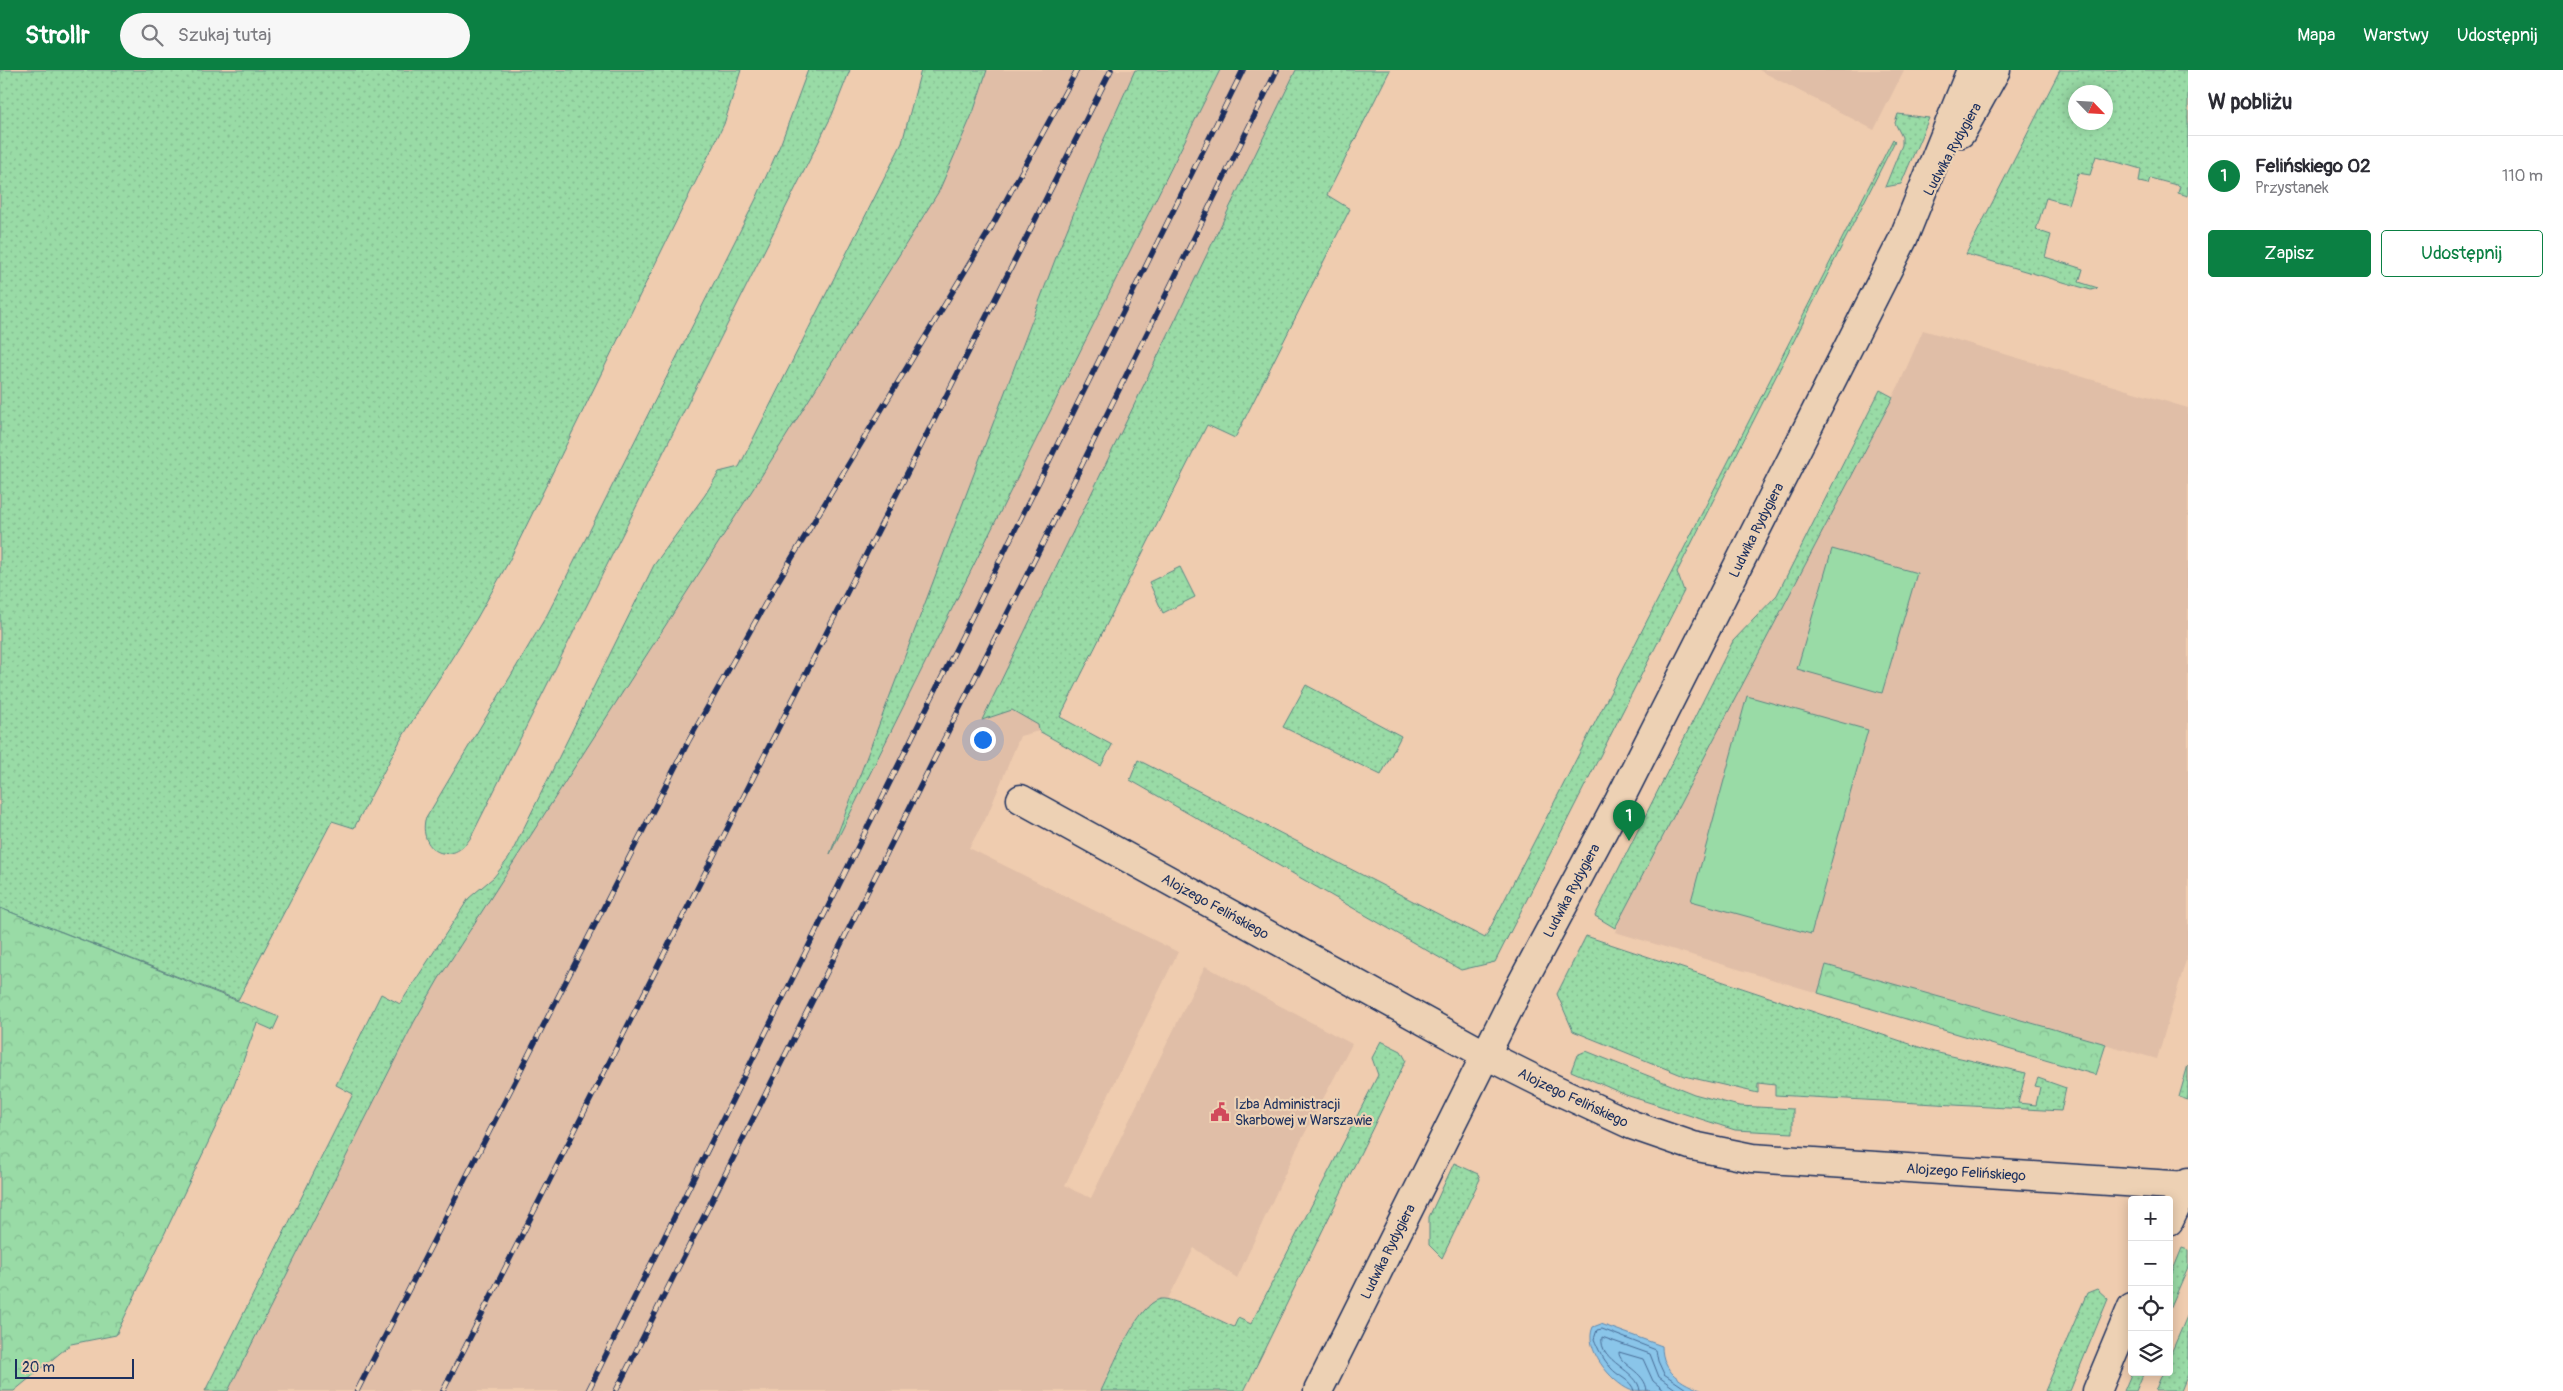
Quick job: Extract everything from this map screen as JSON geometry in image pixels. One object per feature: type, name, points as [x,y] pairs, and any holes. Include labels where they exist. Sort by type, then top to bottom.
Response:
[{"type":"street","name":"Ludwika Rydygiera","points":[[1908,229],[1970,70]]},
{"type":"street","name":"Ludwika Rydygiera","points":[[1318,1391],[1516,994],[1619,801],[1908,229],[1996,70]]},
{"type":"street","name":"Alojzego Felińskiego","points":[[1021,799],[1486,1055],[1632,1125],[1693,1146],[1752,1158],[2187,1185]]},
{"type":"street","points":[[2173,1213],[2187,1185]]},
{"type":"street","points":[[2097,1391],[2128,1317]]},
{"type":"shaded area","points":[[921,70],[1390,70],[1207,424],[1060,717],[1039,725],[1039,731],[1020,736],[988,814],[969,848],[1178,952],[1065,1185],[1075,1191],[1091,1198],[1205,966],[1352,1044],[1295,1152],[1237,1278],[1194,1248],[1121,1391],[205,1391],[393,1014],[469,898],[494,877],[510,857],[724,471],[739,467],[902,143]]},
{"type":"shaded area","points":[[1759,70],[1904,70],[1874,130]]},
{"type":"shaded area","points":[[1923,330],[2188,408],[2188,953],[2157,1059],[1826,965],[1818,993],[1615,932],[1625,907],[1899,385]]},
{"type":"green space","points":[[0,70],[741,70],[724,124],[509,561],[477,618],[401,739],[354,828],[332,821],[238,1000],[0,908]]},
{"type":"green space","points":[[808,70],[850,70],[832,115],[471,837],[464,846],[455,852],[447,854],[439,852],[432,848],[427,841],[425,820],[547,615],[756,199],[781,143]]},
{"type":"green space","points":[[921,70],[987,70],[974,110],[939,191],[762,475],[438,980],[414,1022],[228,1391],[205,1391],[353,1094],[336,1085],[381,994],[400,1004],[469,898],[494,877],[509,858],[654,565],[705,495],[719,472],[739,467],[902,143]]},
{"type":"green space","points":[[1135,70],[1220,70],[830,854],[1058,252],[1104,139]]},
{"type":"green space","points":[[1296,70],[1390,70],[1327,195],[1350,209],[1235,438],[1207,425],[1060,717],[1112,745],[1101,766],[1039,731],[1038,725],[1012,710],[982,720]]},
{"type":"green space","points":[[2060,70],[2188,70],[2188,196],[2178,193],[2180,186],[2150,178],[2148,184],[2139,182],[2141,169],[2096,156],[2090,175],[2078,173],[2068,204],[2046,198],[2036,230],[2051,235],[2045,257],[2083,269],[2079,282],[2098,288],[2091,290],[1966,254]]},
{"type":"green space","points":[[1898,114],[1929,118],[1901,184],[1885,187],[1902,145],[1902,137],[1895,123]]},
{"type":"green space","points":[[1893,139],[1895,141],[1677,572],[1684,591],[1495,962],[1461,970],[1130,780],[1138,760],[1485,938]]},
{"type":"green space","points":[[1880,390],[1893,397],[1615,928],[1595,916],[1733,641],[1777,595]]},
{"type":"green space","points":[[1832,549],[1917,573],[1882,693],[1797,669]]},
{"type":"green space","points":[[1180,567],[1195,597],[1163,613],[1149,582]]},
{"type":"green space","points":[[1306,685],[1401,736],[1381,775],[1283,727]]},
{"type":"green space","points":[[1747,696],[1868,730],[1811,934],[1691,901]]},
{"type":"green space","points":[[0,908],[279,1017],[273,1030],[257,1023],[229,1099],[116,1335],[71,1344],[14,1391],[0,1391]]},
{"type":"green space","points":[[1586,936],[1934,1052],[2026,1073],[2018,1103],[2036,1105],[2040,1087],[2035,1086],[2038,1078],[2066,1088],[2061,1111],[1775,1095],[1775,1085],[1758,1083],[1758,1093],[1684,1076],[1573,1031],[1557,994]]},
{"type":"green space","points":[[1826,965],[2106,1044],[2096,1075],[1818,993]]},
{"type":"green space","points":[[1381,1041],[1401,1051],[1406,1060],[1244,1391],[1101,1391],[1126,1339],[1143,1312],[1152,1303],[1161,1299],[1167,1299],[1186,1305],[1234,1327],[1238,1318],[1251,1324],[1378,1075],[1372,1058]]},
{"type":"green space","points":[[1586,1051],[1694,1094],[1739,1106],[1793,1109],[1793,1133],[1735,1130],[1626,1095],[1571,1071],[1577,1055]]},
{"type":"green space","points":[[2188,1065],[2188,1100],[2179,1097]]},
{"type":"green space","points":[[1454,1163],[1478,1174],[1480,1179],[1442,1258],[1429,1245],[1429,1217]]},
{"type":"green space","points":[[2182,1248],[2188,1250],[2188,1267],[2173,1302],[2173,1286],[2173,1270]]},
{"type":"green space","points":[[2097,1289],[2108,1299],[2070,1391],[2045,1391],[2087,1293]]},
{"type":"green space","points":[[2188,1314],[2188,1374],[2181,1391],[2155,1391],[2161,1376],[2173,1376],[2173,1349]]},
{"type":"green space","points":[[2130,1376],[2142,1376],[2136,1391],[2124,1391]]},
{"type":"water","points":[[1601,1324],[1662,1346],[1665,1363],[1669,1370],[1680,1380],[1703,1391],[1630,1390],[1623,1386],[1607,1372],[1595,1354],[1591,1335],[1593,1327]]},
{"type":"railway","points":[[357,1391],[688,742],[778,581],[991,228],[1077,70]]},
{"type":"railway","points":[[443,1391],[1111,70]]},
{"type":"railway","points":[[588,1391],[1243,70]]},
{"type":"railway","points":[[616,1391],[1064,501],[1277,70]]},
{"type":"place","name":"Felińskiego 02","points":[[1629,841]]},
{"type":"place","name":"Izba Administracji Skarbowej w Warszawie","points":[[1220,1112]]}]
